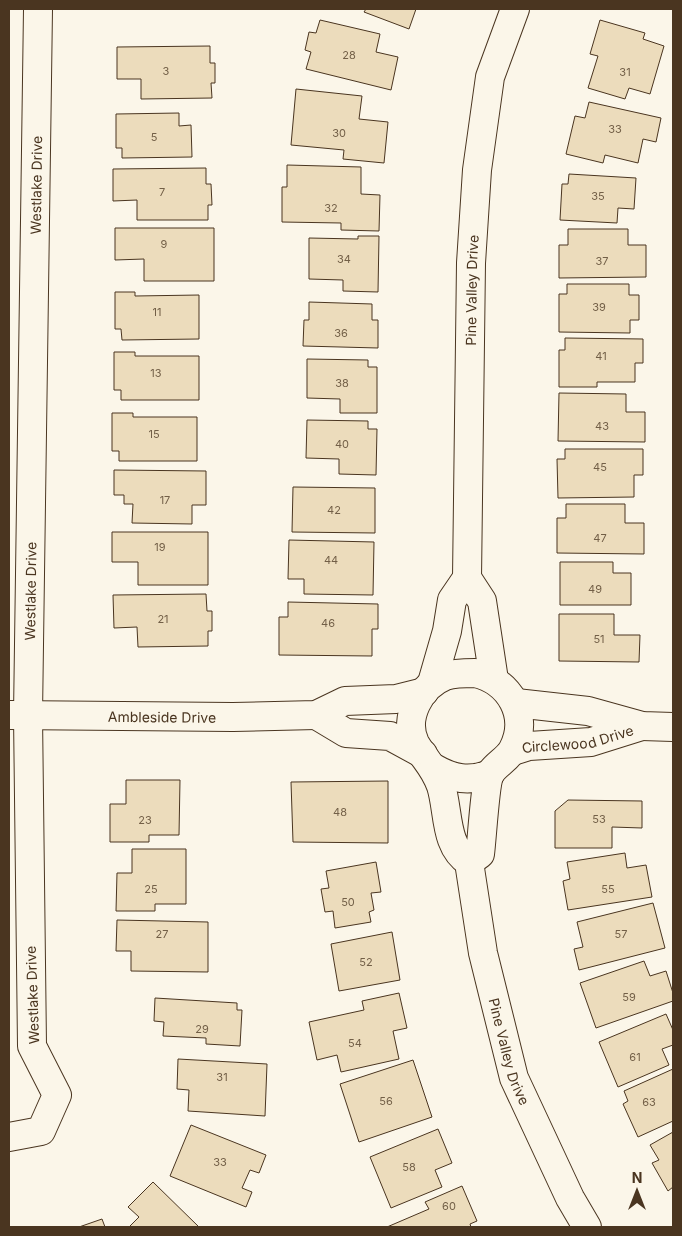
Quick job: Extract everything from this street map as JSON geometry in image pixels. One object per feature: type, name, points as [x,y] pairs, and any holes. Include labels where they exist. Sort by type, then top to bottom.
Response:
[{"type":"street","name":"Westlake Drive","points":[[9,1137],[41,1131],[56,1095],[32,1046],[18,715],[38,9]]},
{"type":"street","name":"Pine Valley Drive","points":[[467,578],[471,263],[477,170],[490,77],[515,9]]},
{"type":"street","points":[[490,774],[480,854],[470,862],[460,856],[454,846],[444,796],[428,761],[415,742],[412,721],[416,704],[428,687],[447,631],[452,600],[467,578],[482,602],[494,680]]},
{"type":"street","points":[[316,715],[346,733],[390,736],[451,777],[463,779],[478,778],[490,774],[513,751],[520,728],[516,703],[494,680],[475,673],[445,676],[428,687]]},
{"type":"street","name":"Ambleside Drive","points":[[18,715],[233,717],[316,715],[345,701],[396,698],[428,687]]},
{"type":"street","name":"Circlewood Drive","points":[[516,703],[588,711],[642,726],[673,727]]},
{"type":"street","name":"Circlewood Drive","points":[[513,751],[529,746],[591,742],[642,726]]},
{"type":"street","name":"Pine Valley Drive","points":[[470,862],[482,953],[514,1078],[570,1198],[587,1227]]},
{"type":"building","points":[[366,9],[416,9],[409,29],[364,12]]},
{"type":"building","points":[[320,20],[380,34],[376,52],[398,57],[391,90],[306,69],[311,52],[305,50],[309,32],[316,33]]},
{"type":"building","points":[[600,20],[645,33],[643,39],[664,46],[650,94],[629,88],[625,99],[588,88],[598,56],[590,54]]},
{"type":"building","points":[[210,46],[210,63],[215,63],[215,83],[211,83],[212,98],[141,99],[141,79],[117,79],[117,47]]},
{"type":"building","points":[[296,89],[362,96],[359,119],[388,122],[384,163],[343,159],[344,150],[291,145]]},
{"type":"building","points":[[589,102],[661,118],[656,142],[643,139],[638,163],[605,155],[603,163],[566,154],[575,116],[585,118]]},
{"type":"building","points":[[179,113],[179,126],[191,125],[192,157],[122,158],[122,148],[116,148],[116,114]]},
{"type":"building","points":[[287,165],[361,167],[361,194],[380,195],[379,231],[341,230],[341,223],[282,222],[282,187],[287,187]]},
{"type":"building","points":[[206,168],[206,184],[211,184],[212,205],[208,205],[208,220],[137,220],[137,200],[113,201],[113,169]]},
{"type":"building","points":[[569,174],[636,178],[634,209],[618,208],[617,223],[560,220],[562,184],[568,184]]},
{"type":"building","points":[[115,228],[214,228],[214,281],[144,281],[144,259],[115,260]]},
{"type":"building","points":[[568,229],[628,229],[628,245],[646,245],[646,277],[559,278],[559,245],[568,245]]},
{"type":"building","points":[[358,236],[379,236],[378,292],[343,291],[343,280],[309,279],[309,238],[358,239]]},
{"type":"building","points":[[567,284],[629,284],[629,295],[639,295],[639,320],[630,320],[630,333],[559,332],[559,294],[567,294]]},
{"type":"building","points":[[115,292],[135,292],[135,296],[199,295],[199,339],[122,340],[121,329],[115,329]]},
{"type":"building","points":[[309,302],[372,304],[372,320],[378,320],[378,348],[303,346],[304,320],[309,320]]},
{"type":"building","points":[[565,338],[643,339],[643,363],[635,363],[635,382],[597,382],[597,387],[559,387],[559,350],[565,350]]},
{"type":"building","points":[[114,352],[135,352],[135,356],[199,356],[199,400],[121,400],[121,390],[114,390]]},
{"type":"building","points":[[307,359],[368,360],[368,367],[377,367],[377,413],[340,413],[340,399],[307,398]]},
{"type":"building","points":[[559,393],[626,394],[626,412],[645,412],[645,442],[558,441]]},
{"type":"building","points":[[112,413],[133,413],[133,417],[197,417],[197,461],[119,461],[119,451],[112,451]]},
{"type":"building","points":[[307,420],[368,421],[368,429],[377,429],[376,475],[339,474],[339,459],[306,458]]},
{"type":"building","points":[[565,449],[643,449],[643,475],[634,475],[634,497],[558,498],[557,459],[565,459]]},
{"type":"building","points":[[114,470],[206,471],[206,505],[192,505],[192,524],[132,523],[133,504],[124,504],[124,495],[114,495]]},
{"type":"building","points":[[293,487],[375,488],[375,533],[292,532]]},
{"type":"building","points":[[566,504],[625,504],[625,523],[644,523],[644,554],[557,553],[557,518],[566,518]]},
{"type":"building","points":[[112,532],[208,532],[208,585],[138,585],[138,562],[112,562]]},
{"type":"building","points":[[289,540],[374,542],[373,595],[304,594],[304,579],[288,579]]},
{"type":"building","points":[[560,562],[613,562],[613,573],[631,573],[631,605],[560,605]]},
{"type":"building","points":[[206,594],[207,611],[212,611],[212,631],[208,631],[208,646],[138,647],[137,627],[114,628],[113,595]]},
{"type":"building","points":[[288,602],[378,604],[378,629],[372,629],[372,656],[279,655],[279,617],[288,617]]},
{"type":"building","points":[[559,614],[614,614],[614,635],[640,635],[639,662],[559,661]]},
{"type":"building","points":[[126,780],[180,780],[179,835],[149,835],[149,842],[110,842],[110,804],[126,804]]},
{"type":"building","points":[[388,781],[388,843],[293,842],[291,782]]},
{"type":"building","points":[[568,800],[642,801],[642,828],[612,827],[612,848],[555,848],[555,811]]},
{"type":"building","points":[[132,849],[186,849],[186,904],[155,904],[155,911],[116,911],[117,873],[132,873]]},
{"type":"building","points":[[625,853],[627,868],[646,865],[652,897],[568,910],[563,881],[570,879],[567,862]]},
{"type":"building","points":[[376,862],[381,892],[371,893],[374,910],[369,912],[371,922],[335,928],[333,911],[325,912],[321,889],[329,888],[326,871]]},
{"type":"building","points":[[653,903],[665,948],[579,970],[574,949],[583,947],[577,922]]},
{"type":"building","points":[[117,920],[208,922],[208,972],[131,971],[131,951],[116,951]]},
{"type":"building","points":[[392,932],[400,980],[339,991],[331,944]]},
{"type":"building","points":[[644,961],[650,976],[666,971],[673,993],[673,1001],[596,1028],[580,983]]},
{"type":"building","points":[[399,993],[407,1028],[393,1031],[399,1059],[341,1072],[337,1055],[317,1060],[309,1022],[364,1010],[362,1001]]},
{"type":"building","points":[[155,998],[237,1003],[237,1010],[242,1010],[240,1046],[206,1044],[206,1038],[163,1036],[164,1022],[154,1021]]},
{"type":"building","points":[[666,1014],[673,1030],[673,1045],[662,1049],[669,1065],[618,1087],[599,1042]]},
{"type":"building","points":[[178,1059],[267,1064],[265,1116],[188,1111],[189,1090],[177,1089]]},
{"type":"building","points":[[413,1060],[432,1117],[359,1142],[340,1084]]},
{"type":"building","points":[[673,1069],[673,1121],[638,1137],[623,1104],[628,1101],[624,1091]]},
{"type":"building","points":[[191,1125],[266,1155],[259,1173],[250,1170],[242,1188],[252,1192],[246,1207],[170,1176]]},
{"type":"building","points":[[438,1129],[452,1163],[435,1170],[442,1187],[391,1208],[370,1157]]},
{"type":"building","points":[[673,1132],[673,1187],[668,1191],[652,1163],[659,1160],[650,1145]]},
{"type":"building","points":[[153,1182],[199,1227],[129,1227],[139,1217],[128,1207]]},
{"type":"building","points":[[462,1186],[477,1221],[470,1224],[471,1227],[387,1227],[429,1209],[425,1202]]},
{"type":"building","points":[[102,1219],[105,1227],[79,1227]]}]
